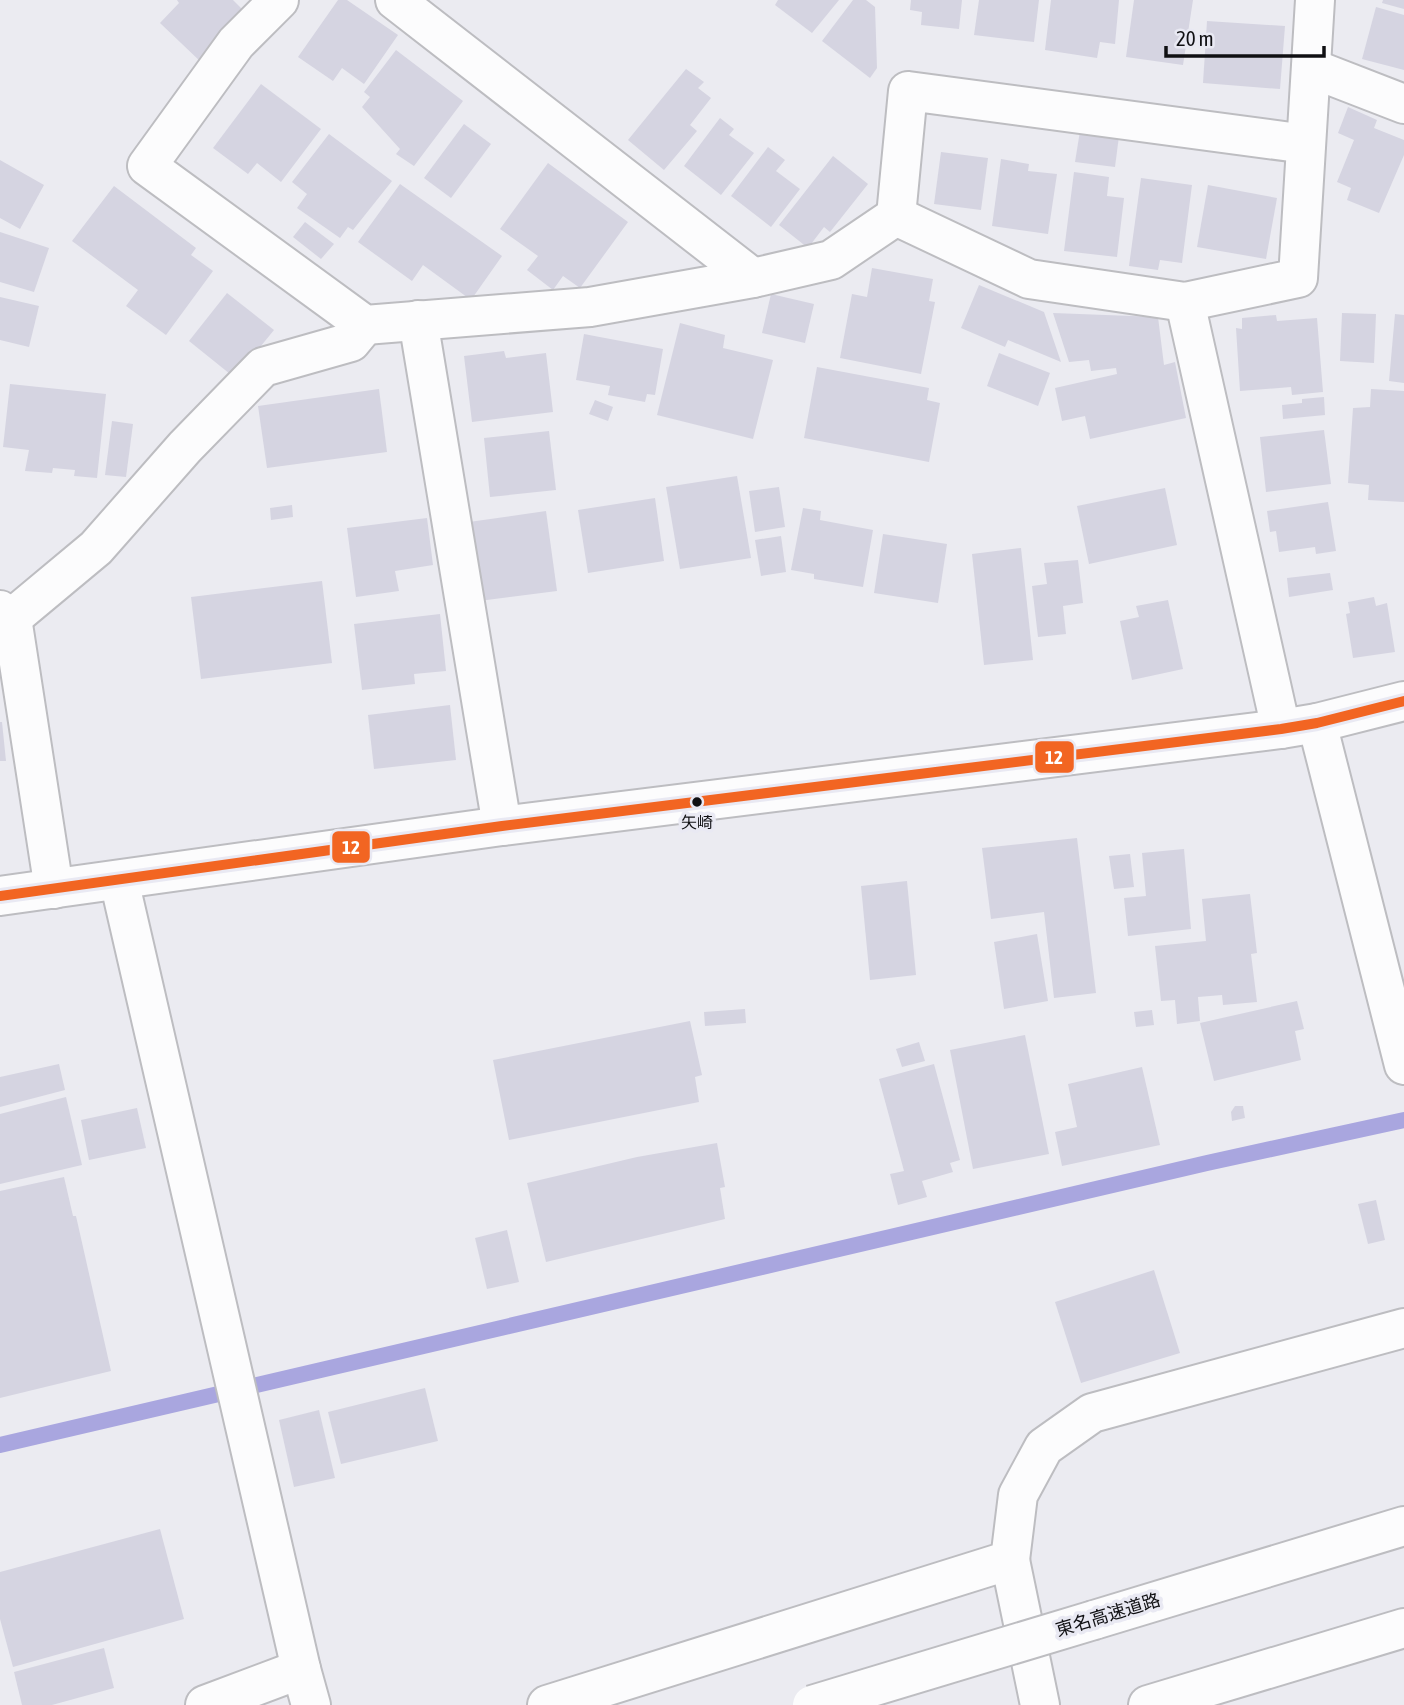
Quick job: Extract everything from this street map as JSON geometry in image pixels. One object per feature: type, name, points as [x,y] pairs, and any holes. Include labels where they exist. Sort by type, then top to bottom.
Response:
[{"type":"main road","points":[[279,0],[236,43],[147,166],[365,326]]},
{"type":"main road","points":[[395,0],[753,278]]},
{"type":"main road","points":[[896,216],[1029,279],[1185,303],[1298,278],[1315,0]]},
{"type":"main road","points":[[1311,68],[1404,104]]},
{"type":"main road","points":[[896,216],[908,92],[1306,144]]},
{"type":"main road","points":[[54,889],[6,614],[96,548],[186,447],[263,367],[351,342],[365,326],[590,307],[753,278],[831,260],[896,216]]},
{"type":"main road","points":[[1185,303],[1299,726],[1404,1065]]},
{"type":"main road","points":[[418,320],[502,826]]},
{"type":"main road","points":[[0,896],[502,826],[1299,726],[1404,701]]},
{"type":"main road","points":[[119,880],[306,1687],[205,1705]]},
{"type":"main road","points":[[1040,1705],[1010,1560],[1018,1495],[1044,1447],[1092,1413],[1404,1328]]},
{"type":"main road","name":"東名高速道路","points":[[813,1705],[1404,1526]]},
{"type":"main road","points":[[547,1705],[1010,1560]]},
{"type":"main road","points":[[1148,1705],[1404,1629]]},
{"type":"building","points":[[177,0],[233,0],[248,15],[202,63],[160,23],[179,3]]},
{"type":"building","points":[[338,0],[347,0],[398,35],[364,84],[342,68],[333,81],[298,57]]},
{"type":"building","points":[[778,0],[839,0],[812,33],[775,5]]},
{"type":"building","points":[[853,0],[866,0],[875,7],[877,68],[870,78],[822,41]]},
{"type":"building","points":[[911,0],[962,0],[959,29],[921,25],[922,12],[910,10]]},
{"type":"building","points":[[979,0],[1039,0],[1034,42],[974,35]]},
{"type":"building","points":[[1051,0],[1119,0],[1115,44],[1100,42],[1097,58],[1045,50]]},
{"type":"building","points":[[1134,0],[1193,0],[1183,65],[1126,57]]},
{"type":"building","points":[[1383,0],[1404,0],[1404,9],[1382,3]]},
{"type":"building","points":[[1376,7],[1404,15],[1404,70],[1362,59]]},
{"type":"building","points":[[1207,21],[1285,26],[1280,89],[1203,83]]},
{"type":"building","points":[[396,50],[463,101],[414,166],[396,154],[400,149],[362,107],[370,97],[364,92]]},
{"type":"building","points":[[686,69],[704,82],[698,88],[711,98],[690,125],[697,131],[664,170],[628,140]]},
{"type":"building","points":[[261,84],[321,129],[281,182],[257,163],[248,174],[213,148]]},
{"type":"building","points":[[1348,107],[1377,120],[1374,128],[1404,140],[1404,155],[1379,213],[1347,200],[1351,188],[1337,182],[1354,140],[1338,133]]},
{"type":"building","points":[[720,118],[734,129],[729,135],[754,153],[721,195],[684,166]]},
{"type":"building","points":[[464,124],[491,144],[451,198],[424,178]]},
{"type":"building","points":[[1080,131],[1119,136],[1115,167],[1075,162]]},
{"type":"building","points":[[329,134],[392,181],[353,230],[348,227],[340,238],[297,208],[307,194],[292,182]]},
{"type":"building","points":[[768,147],[785,160],[776,171],[800,189],[771,227],[731,196]]},
{"type":"building","points":[[941,152],[988,158],[981,210],[934,204]]},
{"type":"building","points":[[833,156],[868,184],[830,232],[824,227],[808,248],[779,225]]},
{"type":"building","points":[[1001,159],[1029,164],[1028,171],[1057,174],[1048,234],[992,226]]},
{"type":"building","points":[[0,160],[44,185],[20,229],[0,218]]},
{"type":"building","points":[[548,163],[628,222],[580,288],[563,276],[553,290],[527,270],[538,256],[500,229]]},
{"type":"building","points":[[1074,172],[1109,177],[1107,196],[1124,198],[1117,257],[1064,251]]},
{"type":"building","points":[[1141,178],[1192,185],[1182,263],[1160,260],[1158,270],[1129,266]]},
{"type":"building","points":[[400,184],[502,256],[471,300],[423,265],[412,281],[358,242]]},
{"type":"building","points":[[1208,185],[1277,198],[1266,259],[1197,247]]},
{"type":"building","points":[[114,186],[196,248],[191,255],[213,271],[166,335],[126,306],[138,290],[72,241]]},
{"type":"building","points":[[305,222],[334,244],[321,259],[293,237]]},
{"type":"building","points":[[0,232],[49,248],[34,292],[0,282]]},
{"type":"building","points":[[872,268],[933,279],[929,301],[935,302],[921,374],[840,358],[852,294],[867,297]]},
{"type":"building","points":[[979,285],[1044,312],[1061,362],[1008,340],[1005,347],[961,328]]},
{"type":"building","points":[[227,293],[274,330],[235,378],[189,341]]},
{"type":"building","points":[[771,294],[814,304],[805,343],[762,333]]},
{"type":"building","points":[[0,297],[39,306],[29,347],[0,340]]},
{"type":"building","points":[[1053,313],[1158,317],[1164,365],[1175,362],[1186,418],[1090,439],[1085,416],[1062,421],[1055,388],[1117,374],[1116,368],[1091,371],[1089,360],[1069,362]]},
{"type":"building","points":[[1342,313],[1376,314],[1374,363],[1340,361]]},
{"type":"building","points":[[1395,314],[1404,315],[1404,383],[1389,381]]},
{"type":"building","points":[[1276,315],[1277,321],[1317,318],[1323,392],[1292,395],[1291,387],[1240,391],[1236,328],[1242,329],[1242,318]]},
{"type":"building","points":[[680,323],[725,335],[723,348],[773,360],[753,439],[657,415]]},
{"type":"building","points":[[584,334],[663,349],[655,395],[647,394],[645,402],[608,395],[610,386],[576,380]]},
{"type":"building","points":[[504,351],[506,358],[546,353],[553,412],[472,422],[464,356]]},
{"type":"building","points":[[999,353],[1050,373],[1038,406],[987,386]]},
{"type":"building","points":[[817,367],[929,388],[927,400],[940,403],[929,462],[804,438]]},
{"type":"building","points":[[10,384],[106,394],[97,478],[74,476],[75,470],[53,468],[52,473],[25,471],[29,450],[3,447]]},
{"type":"building","points":[[379,389],[387,452],[267,468],[258,406]]},
{"type":"building","points":[[1371,389],[1404,391],[1404,502],[1368,500],[1369,485],[1348,483],[1353,408],[1370,407]]},
{"type":"building","points":[[1324,397],[1325,415],[1283,419],[1282,405],[1302,403],[1302,399]]},
{"type":"building","points":[[595,400],[613,407],[608,421],[589,414]]},
{"type":"building","points":[[112,421],[133,424],[126,477],[105,475]]},
{"type":"building","points":[[1324,430],[1331,484],[1266,492],[1260,437]]},
{"type":"building","points":[[549,431],[556,490],[490,497],[484,438]]},
{"type":"building","points":[[737,476],[751,558],[680,569],[666,487]]},
{"type":"building","points":[[779,487],[785,527],[755,532],[749,491]]},
{"type":"building","points":[[1165,488],[1177,545],[1089,564],[1077,506]]},
{"type":"building","points":[[655,498],[664,561],[588,573],[578,510]]},
{"type":"building","points":[[1328,502],[1336,551],[1316,554],[1315,547],[1279,552],[1276,531],[1270,532],[1267,511]]},
{"type":"building","points":[[292,505],[293,517],[271,520],[270,508]]},
{"type":"building","points":[[803,508],[821,511],[820,520],[873,530],[863,587],[814,579],[814,574],[791,570]]},
{"type":"building","points":[[546,511],[557,591],[479,601],[469,522]]},
{"type":"building","points":[[427,518],[433,565],[395,571],[399,591],[356,597],[347,528]]},
{"type":"building","points":[[883,534],[947,544],[938,603],[874,593]]},
{"type":"building","points":[[781,536],[786,572],[761,576],[755,540]]},
{"type":"building","points":[[1021,548],[1033,660],[984,665],[972,554]]},
{"type":"building","points":[[1078,560],[1083,603],[1063,606],[1066,634],[1038,637],[1032,586],[1047,584],[1044,563]]},
{"type":"building","points":[[1330,573],[1333,590],[1289,597],[1287,578]]},
{"type":"building","points":[[322,581],[332,663],[201,679],[191,597]]},
{"type":"building","points":[[1374,597],[1376,606],[1387,603],[1395,652],[1353,658],[1346,614],[1350,613],[1348,602]]},
{"type":"building","points":[[1168,600],[1183,669],[1132,680],[1120,621],[1139,617],[1136,606]]},
{"type":"building","points":[[440,614],[446,671],[414,674],[415,684],[362,690],[354,624]]},
{"type":"building","points":[[450,705],[456,760],[374,769],[368,715]]},
{"type":"building","points":[[2,722],[6,761],[0,761]]},
{"type":"building","points":[[1077,838],[1096,993],[1054,998],[1044,912],[991,919],[982,848]]},
{"type":"building","points":[[1184,849],[1191,929],[1128,936],[1124,898],[1146,896],[1142,853]]},
{"type":"building","points":[[1130,854],[1134,887],[1114,889],[1109,856]]},
{"type":"building","points":[[907,881],[916,975],[870,980],[861,886]]},
{"type":"building","points":[[1250,894],[1257,953],[1251,954],[1257,1002],[1223,1005],[1222,995],[1198,997],[1200,1021],[1177,1024],[1175,1000],[1161,1001],[1155,946],[1206,941],[1202,899]]},
{"type":"building","points":[[1037,934],[1048,1001],[1004,1009],[994,942]]},
{"type":"building","points":[[1297,1001],[1304,1029],[1295,1031],[1301,1060],[1214,1081],[1200,1023]]},
{"type":"building","points":[[745,1009],[746,1023],[705,1026],[704,1012]]},
{"type":"building","points":[[1152,1010],[1154,1025],[1136,1027],[1134,1012]]},
{"type":"building","points":[[690,1021],[702,1075],[695,1077],[699,1102],[509,1140],[493,1060]]},
{"type":"building","points":[[1025,1035],[1049,1154],[973,1169],[950,1050]]},
{"type":"building","points":[[919,1042],[925,1061],[902,1067],[896,1049]]},
{"type":"building","points":[[59,1064],[65,1090],[0,1107],[0,1077]]},
{"type":"building","points":[[934,1064],[960,1160],[950,1163],[953,1172],[922,1181],[927,1197],[898,1205],[890,1174],[904,1171],[879,1079]]},
{"type":"building","points":[[1142,1067],[1160,1145],[1062,1166],[1055,1132],[1077,1127],[1068,1084]]},
{"type":"building","points":[[66,1097],[82,1165],[0,1184],[0,1114]]},
{"type":"building","points":[[1235,1106],[1243,1106],[1245,1118],[1232,1121],[1231,1112]]},
{"type":"building","points":[[137,1108],[146,1148],[89,1160],[81,1120]]},
{"type":"building","points":[[717,1143],[725,1187],[720,1188],[725,1219],[546,1262],[527,1183],[637,1157]]},
{"type":"building","points":[[64,1177],[73,1216],[76,1216],[111,1371],[0,1398],[0,1191]]},
{"type":"building","points":[[1376,1200],[1385,1240],[1368,1244],[1358,1204]]},
{"type":"building","points":[[507,1230],[519,1282],[487,1289],[475,1238]]},
{"type":"building","points":[[1154,1270],[1180,1353],[1081,1383],[1055,1302]]},
{"type":"building","points":[[425,1388],[438,1441],[341,1464],[328,1412]]},
{"type":"building","points":[[319,1410],[335,1478],[294,1487],[279,1420]]},
{"type":"building","points":[[160,1529],[184,1619],[13,1667],[0,1619],[0,1572]]},
{"type":"building","points":[[104,1648],[114,1688],[52,1705],[22,1705],[14,1672]]},
{"type":"waterway","points":[[0,1445],[1207,1163],[1404,1120]]},
{"type":"transit line","name":"12","points":[[0,896],[502,826],[1281,729],[1317,723],[1404,701]]},
{"type":"place","name":"矢崎","points":[[697,802]]}]
